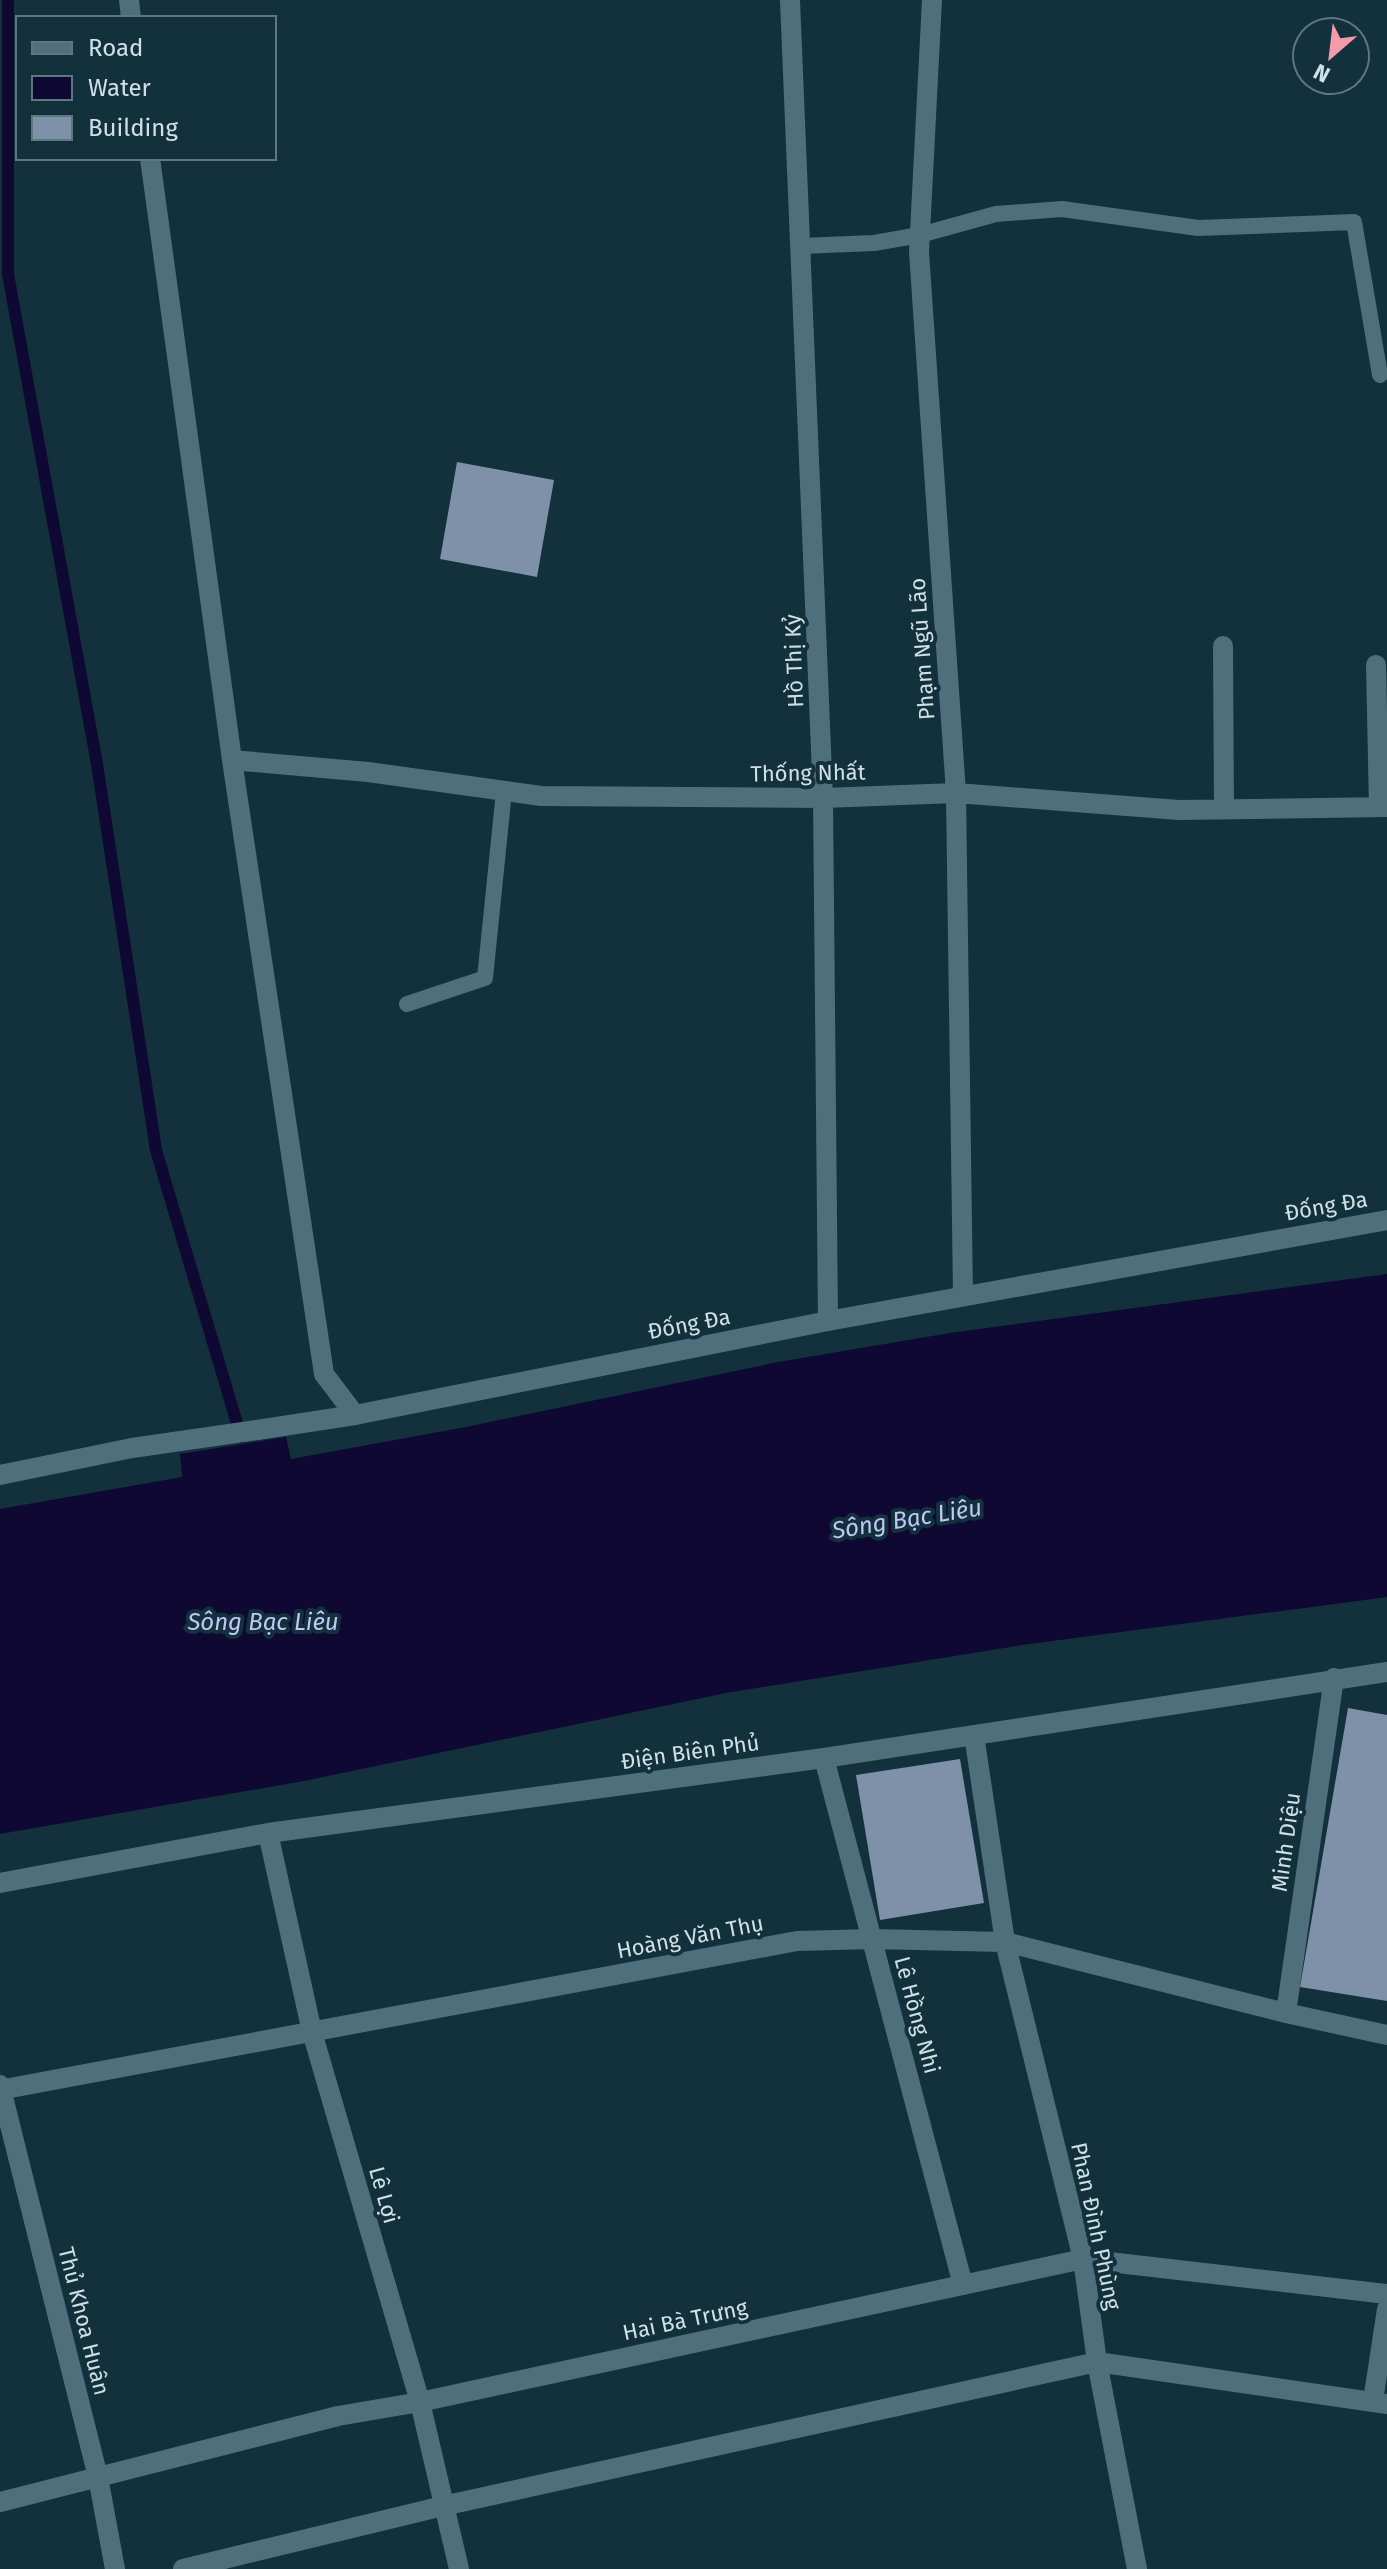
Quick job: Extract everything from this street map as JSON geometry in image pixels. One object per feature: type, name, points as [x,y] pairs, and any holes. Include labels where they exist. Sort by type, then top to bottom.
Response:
[{"type":"street","name":"Hồ Thị Kỷ","points":[[790,0],[823,798],[828,1321]]},
{"type":"street","name":"Phạm Ngũ Lão","points":[[932,0],[919,252],[956,793],[963,1296]]},
{"type":"street","points":[[150,160],[232,760],[324,1374],[355,1415]]},
{"type":"street","points":[[1223,646],[1224,809]]},
{"type":"street","points":[[1376,665],[1383,807]]},
{"type":"street","name":"Thống Nhất","points":[[232,760],[368,772],[541,796],[823,798],[956,793],[1179,810],[1383,807]]},
{"type":"street","name":"Đống Đa","points":[[0,1475],[132,1448],[355,1415],[828,1321],[1387,1220]]},
{"type":"street","name":"Điện Biên Phủ","points":[[0,1883],[268,1833],[824,1758],[1387,1672]]},
{"type":"street","name":"Minh Diệu","points":[[1286,2013],[1334,1678]]},
{"type":"street","name":"Phan Đình Phùng","points":[[974,1735],[1005,1942],[1083,2259],[1097,2362],[1137,2569]]},
{"type":"street","name":"Lê Hồng Nhi","points":[[824,1758],[963,2285]]},
{"type":"street","name":"Lê Lợi","points":[[268,1833],[312,2032],[420,2402],[459,2569]]},
{"type":"street","name":"Hoàng Văn Thụ","points":[[0,2089],[797,1941],[1005,1942],[1286,2013],[1387,2035]]},
{"type":"street","name":"Thủ Khoa Huân","points":[[0,2089],[98,2477],[115,2569]]},
{"type":"street","name":"Hai Bà Trưng","points":[[0,2502],[338,2416],[420,2402],[1083,2259],[1387,2294]]},
{"type":"street","points":[[183,2569],[443,2506],[1097,2362],[1380,2403],[1387,2309]]},
{"type":"lane","points":[[801,246],[874,243],[920,235],[996,214],[1062,209],[1198,228],[1354,222],[1380,375]]},
{"type":"lane","points":[[407,1004],[485,978],[504,791]]},
{"type":"water","name":"Sông Bạc Liêu","points":[[1387,1274],[1387,1597],[1022,1645],[726,1693],[304,1781],[0,1834],[0,1509],[182,1477],[180,1454],[286,1437],[291,1459],[466,1427],[778,1362],[950,1333]]},
{"type":"building","points":[[457,462],[554,480],[537,577],[440,559]]},
{"type":"building","points":[[1348,1708],[1387,1715],[1387,2001],[1300,1987]]},
{"type":"building","points":[[960,1759],[984,1903],[880,1920],[856,1775]]},
{"type":"waterway","points":[[8,0],[8,274],[97,764],[156,1150],[241,1437]]}]
